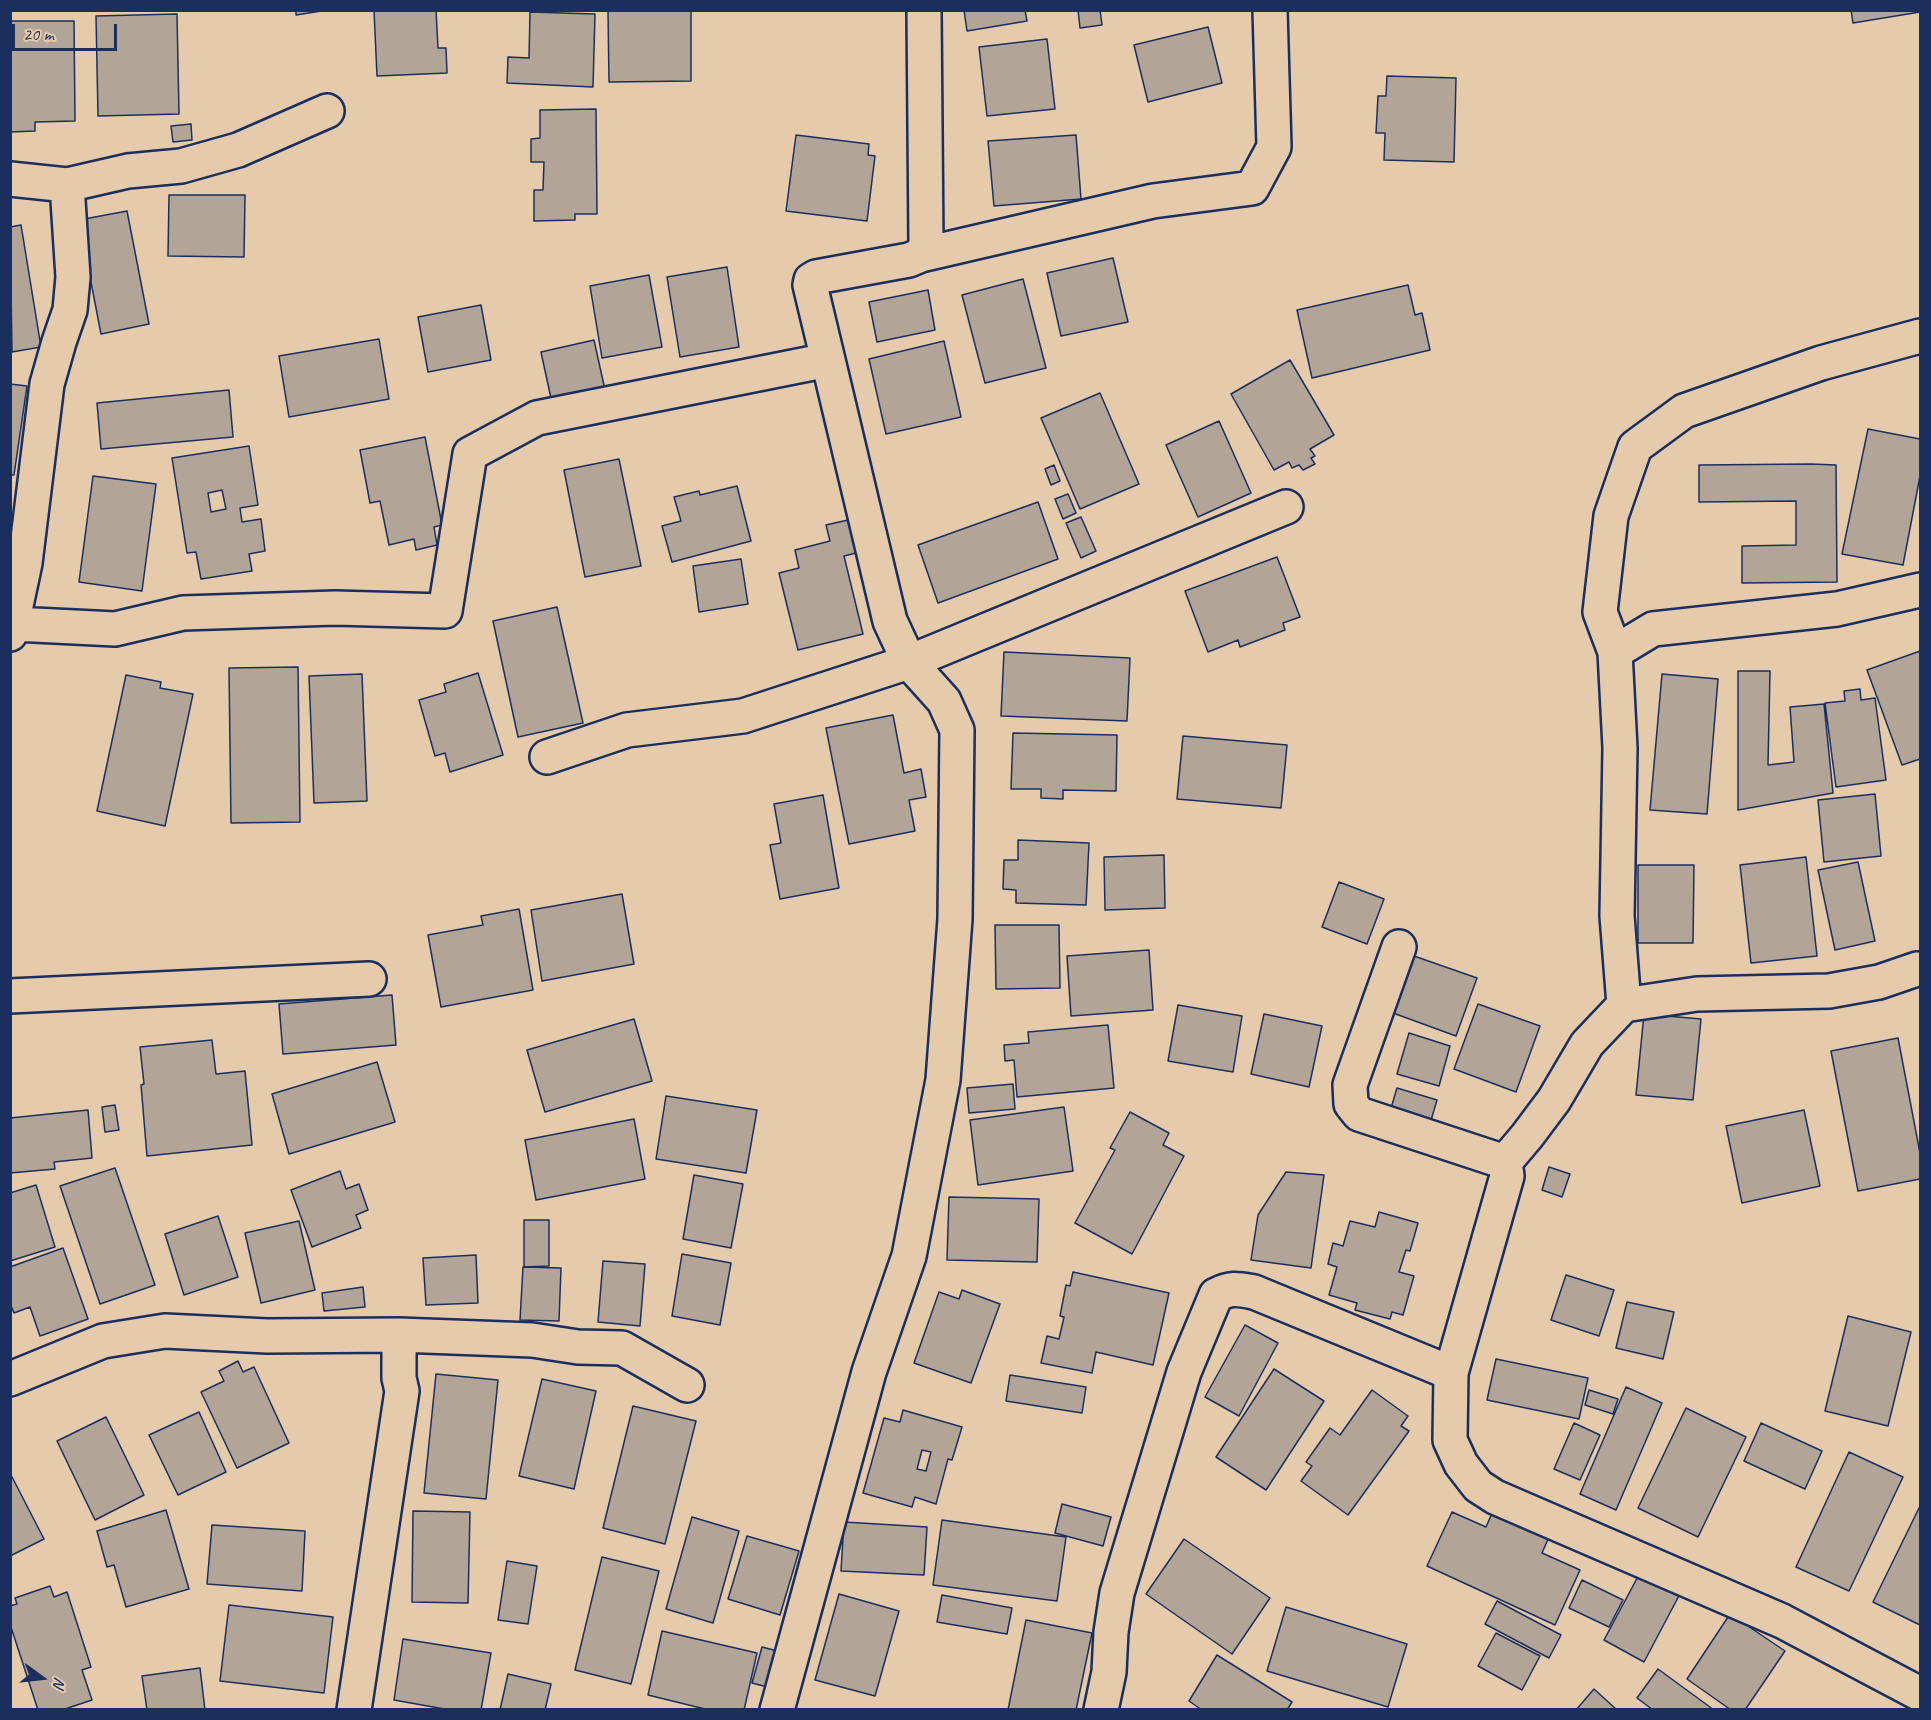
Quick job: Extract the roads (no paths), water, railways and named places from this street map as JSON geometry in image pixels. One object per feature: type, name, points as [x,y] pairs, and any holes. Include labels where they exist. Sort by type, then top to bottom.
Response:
[{"type":"street","points":[[921,255],[926,245],[924,10]]},
{"type":"street","points":[[777,1710],[869,1372],[909,1256],[943,1080],[955,919],[957,730],[944,701],[909,662],[890,621],[810,285],[811,280],[816,277],[909,260],[921,255],[1153,201],[1252,188],[1275,147],[1270,10]]},
{"type":"street","points":[[10,179],[67,185],[128,171],[181,166],[238,150],[327,111]]},
{"type":"street","points":[[67,185],[73,277],[70,310],[47,384],[25,563],[12,629],[115,629],[183,613],[335,608],[445,611],[470,454],[537,418],[828,360]]},
{"type":"street","points":[[1624,1005],[1617,916],[1620,748],[1615,652],[1600,612],[1611,516],[1635,447],[1684,411],[1821,363],[1920,336]]},
{"type":"street","points":[[548,757],[627,730],[743,716],[909,662],[1286,507]]},
{"type":"street","points":[[1615,652],[1653,629],[1837,609],[1920,590]]},
{"type":"street","points":[[1399,947],[1350,1085],[1351,1104],[1359,1114],[1505,1162]]},
{"type":"street","points":[[1920,969],[1879,982],[1829,992],[1697,994],[1624,1005],[1587,1044],[1554,1100],[1505,1162],[1507,1176],[1451,1373],[1450,1440],[1461,1464],[1478,1486],[1495,1497],[1782,1621],[1920,1694]]},
{"type":"street","points":[[10,996],[369,979]]},
{"type":"street","points":[[1101,1710],[1109,1672],[1111,1632],[1117,1593],[1184,1372],[1216,1295],[1227,1289],[1254,1292],[1451,1373]]},
{"type":"street","points":[[10,1379],[103,1341],[165,1331],[267,1336],[399,1335],[622,1348],[687,1385]]},
{"type":"street","points":[[354,1710],[402,1391],[399,1378],[399,1335]]}]
